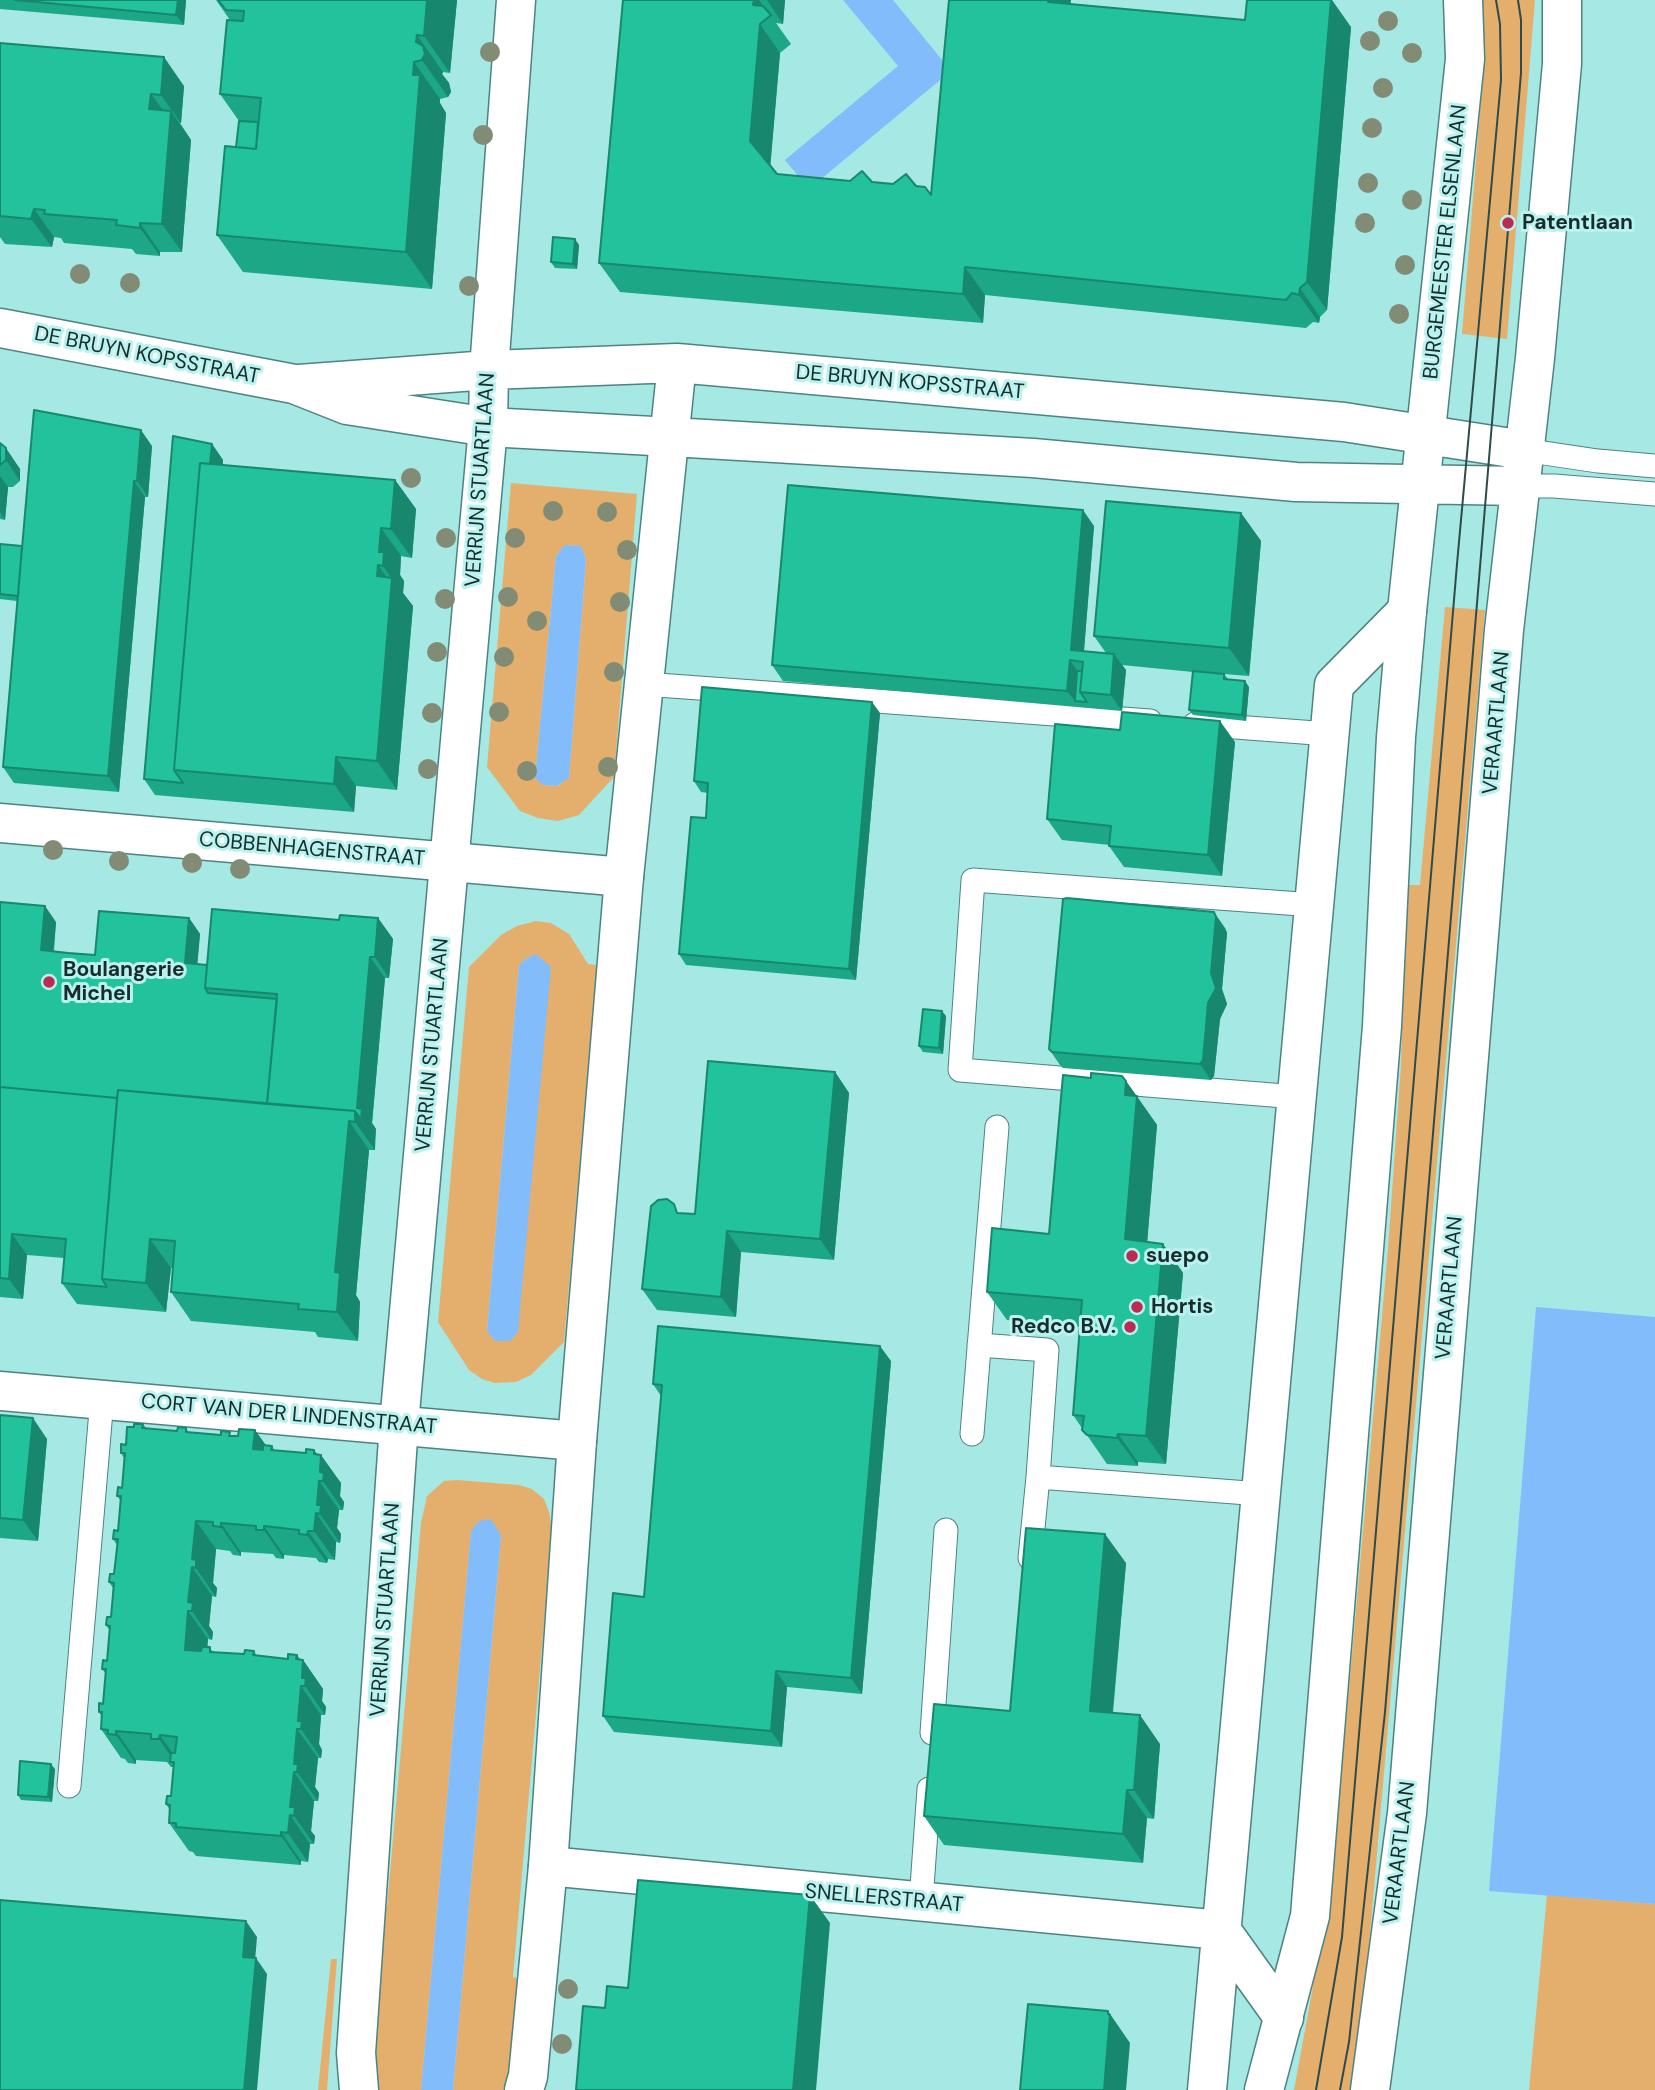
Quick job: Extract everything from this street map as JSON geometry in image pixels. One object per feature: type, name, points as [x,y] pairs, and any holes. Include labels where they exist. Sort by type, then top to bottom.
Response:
[{"type":"street","name":"VERRIJN STUARTLAAN","points":[[359,2090],[356,2053],[399,1424],[488,427],[489,370],[516,0]]},
{"type":"street","name":"BURGEMEESTER ELSENLAAN","points":[[1420,484],[1465,58],[1463,0]]},
{"type":"street","points":[[1522,468],[1562,64],[1562,0]]},
{"type":"street","name":"DE BRUYN KOPSSTRAAT","points":[[0,328],[294,384],[347,405],[488,427],[1032,458],[1296,482],[1420,484],[1522,468]]},
{"type":"street","name":"DE BRUYN KOPSSTRAAT","points":[[294,384],[489,370],[677,363],[1331,420],[1425,435],[1522,468]]},
{"type":"street","points":[[524,2090],[528,2076],[548,1866],[577,1441],[624,877],[677,363]]},
{"type":"street","name":"VERAARTLAAN","points":[[1370,2090],[1406,1813],[1504,630],[1522,468]]},
{"type":"street","points":[[1264,2090],[1310,1916],[1382,1026],[1396,737],[1420,484]]},
{"type":"street","points":[[1207,2090],[1334,685],[1407,611]]},
{"type":"street","name":"COBBENHAGENSTRAAT","points":[[0,823],[624,877]]},
{"type":"street","name":"CORT VAN DER LINDENSTRAAT","points":[[0,1391],[577,1441]]},
{"type":"street","name":"SNELLERSTRAAT","points":[[548,1866],[1221,1930]]},
{"type":"street","points":[[1221,1930],[1284,2018]]},
{"type":"lane","points":[[1522,468],[1598,461],[1655,466]]},
{"type":"lane","points":[[1522,468],[1554,486],[1655,494]]},
{"type":"lane","points":[[644,684],[1329,734]]},
{"type":"lane","points":[[1297,1097],[960,1070],[973,880],[1314,905]]},
{"type":"lane","points":[[972,1434],[997,1127]]},
{"type":"lane","points":[[979,1345],[1047,1350],[1028,1584]]},
{"type":"lane","points":[[69,1786],[102,1399]]},
{"type":"lane","points":[[1038,1477],[1261,1494]]},
{"type":"lane","points":[[921,1901],[946,1531]]},
{"type":"shaded area","points":[[0,0],[1655,0],[1655,2090],[0,2090]]},
{"type":"shaded area","points":[[843,0],[893,0],[951,71],[809,189],[785,160],[898,66]]},
{"type":"shaded area","points":[[1479,0],[1535,0],[1507,339],[1462,334],[1481,99],[1484,34]]},
{"type":"shaded area","points":[[511,483],[637,494],[614,777],[579,815],[558,821],[538,818],[520,811],[487,767]],"holes":[[[565,545],[581,546],[586,559],[569,777],[558,786],[544,785],[535,778],[556,556]]]},
{"type":"shaded area","points":[[565,545],[581,546],[586,559],[569,778],[557,786],[543,785],[535,778],[556,556]]},
{"type":"shaded area","points":[[1445,607],[1485,610],[1368,1957],[1350,2090],[1294,2090],[1312,1992],[1346,1723],[1388,1249],[1401,1065],[1406,885],[1420,885]]},
{"type":"shaded area","points":[[536,921],[551,923],[569,934],[588,964],[597,965],[564,1342],[531,1375],[516,1382],[495,1383],[482,1379],[469,1370],[438,1322],[469,967],[501,935],[517,926]],"holes":[[[536,954],[495,1341],[487,1330],[519,965]]]},
{"type":"shaded area","points":[[536,954],[551,967],[518,1332],[510,1341],[495,1341],[487,1331],[519,965]]},
{"type":"shaded area","points":[[1536,1307],[1655,1317],[1655,1904],[1489,1891]]},
{"type":"shaded area","points":[[444,1481],[519,1485],[532,1489],[544,1499],[552,1531],[513,1977],[524,1981],[510,2068],[503,2090],[453,2090],[501,1535],[479,1521],[471,1532],[421,2090],[372,2090],[375,1907],[387,1907],[421,1523],[427,1496]]},
{"type":"shaded area","points":[[491,1519],[501,1535],[453,2090],[421,2090],[471,1531],[479,1521]]},
{"type":"shaded area","points":[[1547,1895],[1655,1904],[1655,2090],[1529,2090]]},
{"type":"shaded area","points":[[331,1959],[337,1959],[327,2090],[318,2090]]},
{"type":"building","points":[[15,0],[178,0],[176,15]]},
{"type":"building","points":[[218,0],[427,0],[424,36],[417,35],[416,42],[423,46],[425,54],[422,60],[414,62],[413,75],[420,75],[406,252],[217,235],[225,146],[256,149],[261,98],[220,94],[227,20],[243,21],[244,11],[226,10]]},
{"type":"building","points":[[623,0],[754,0],[753,5],[763,6],[771,15],[760,24],[750,141],[777,174],[850,181],[862,171],[872,182],[893,184],[906,174],[916,186],[925,187],[931,195],[949,0],[1048,0],[1245,20],[1247,0],[1331,0],[1307,282],[1300,288],[1299,295],[1292,293],[1286,300],[965,267],[963,294],[599,263]]},
{"type":"building","points":[[0,43],[164,57],[161,95],[151,94],[149,109],[171,111],[162,224],[140,223],[140,228],[116,225],[117,220],[44,214],[45,210],[34,209],[31,219],[0,216]]},
{"type":"building","points":[[239,121],[258,122],[256,149],[236,147]]},
{"type":"building","points":[[553,237],[575,239],[573,264],[551,262]]},
{"type":"building","points":[[34,410],[141,430],[137,481],[134,481],[108,776],[3,767]]},
{"type":"building","points":[[173,436],[212,444],[210,464],[200,463],[174,770],[183,783],[144,779]]},
{"type":"building","points":[[0,443],[6,448],[6,460],[0,465]]},
{"type":"building","points":[[200,463],[395,480],[391,529],[381,528],[379,552],[384,552],[383,566],[378,565],[377,576],[392,578],[377,761],[336,757],[334,784],[174,770]]},
{"type":"building","points":[[788,485],[1083,510],[1071,650],[1114,654],[1111,695],[1080,692],[1083,662],[1070,660],[1067,691],[772,665]]},
{"type":"building","points":[[1106,501],[1241,513],[1229,648],[1094,636]]},
{"type":"building","points":[[0,544],[22,546],[18,596],[0,594]]},
{"type":"building","points":[[1077,671],[1082,671],[1080,692],[1087,702],[1075,701]]},
{"type":"building","points":[[1193,671],[1224,674],[1224,679],[1245,681],[1242,715],[1189,710]]},
{"type":"building","points":[[702,687],[872,702],[849,969],[679,954],[691,817],[706,818],[708,783],[694,781]]},
{"type":"building","points":[[1122,712],[1220,721],[1208,855],[1109,846],[1111,826],[1047,819],[1055,724],[1120,730]]},
{"type":"building","points":[[1063,899],[1214,912],[1216,917],[1211,973],[1216,988],[1208,1003],[1203,1060],[1200,1064],[1052,1052],[1049,1049]]},
{"type":"building","points":[[0,902],[45,906],[41,950],[68,953],[95,955],[99,911],[189,918],[185,963],[207,965],[205,988],[208,993],[277,999],[267,1104],[118,1090],[117,1098],[0,1087]]},
{"type":"building","points":[[212,909],[339,920],[340,915],[378,918],[375,957],[370,957],[357,1108],[362,1109],[361,1119],[355,1111],[267,1104],[277,994],[205,988]]},
{"type":"building","points":[[923,1009],[942,1011],[939,1048],[919,1046]]},
{"type":"building","points":[[708,1061],[835,1072],[820,1239],[727,1231],[721,1297],[642,1289],[651,1206],[658,1200],[667,1199],[674,1204],[677,1213],[695,1214]]},
{"type":"building","points":[[1091,1073],[1122,1076],[1126,1081],[1125,1095],[1137,1096],[1125,1239],[1163,1244],[1146,1436],[1118,1434],[1117,1438],[1087,1435],[1082,1430],[1084,1416],[1073,1415],[1082,1300],[987,1292],[992,1228],[1049,1234],[1063,1075],[1091,1078]]},
{"type":"building","points":[[0,1087],[117,1098],[102,1279],[107,1287],[62,1283],[66,1239],[12,1234],[9,1279],[0,1278]]},
{"type":"building","points":[[118,1090],[355,1111],[355,1122],[349,1121],[335,1272],[340,1273],[337,1312],[298,1309],[299,1304],[171,1292],[175,1241],[150,1239],[146,1283],[102,1279]]},
{"type":"building","points":[[658,1326],[880,1346],[851,1678],[776,1671],[771,1731],[603,1716],[613,1593],[644,1597],[662,1385],[653,1384]]},
{"type":"building","points":[[0,1415],[33,1418],[23,1520],[0,1518]]},
{"type":"building","points":[[134,1424],[143,1424],[142,1428],[177,1431],[178,1427],[186,1428],[186,1432],[221,1435],[221,1431],[230,1432],[229,1436],[238,1436],[239,1429],[255,1430],[253,1449],[263,1450],[263,1445],[272,1446],[271,1450],[306,1453],[306,1449],[314,1450],[314,1454],[321,1455],[320,1472],[324,1473],[323,1481],[319,1481],[317,1505],[321,1505],[320,1514],[316,1513],[314,1531],[308,1531],[307,1535],[299,1534],[299,1530],[264,1526],[264,1530],[256,1530],[256,1526],[221,1523],[221,1527],[213,1526],[213,1522],[196,1521],[192,1559],[196,1560],[196,1568],[192,1567],[188,1602],[193,1603],[192,1611],[188,1611],[185,1650],[201,1651],[202,1647],[210,1647],[210,1652],[244,1654],[245,1650],[254,1651],[253,1655],[288,1659],[288,1654],[297,1655],[296,1659],[303,1660],[302,1678],[306,1678],[305,1686],[301,1686],[298,1721],[302,1721],[301,1729],[297,1729],[294,1764],[298,1764],[297,1772],[294,1772],[290,1807],[295,1807],[294,1816],[290,1815],[288,1833],[281,1832],[281,1836],[176,1827],[176,1823],[169,1823],[170,1805],[166,1804],[167,1796],[171,1796],[174,1762],[170,1762],[171,1753],[175,1753],[177,1737],[160,1735],[159,1739],[151,1739],[151,1734],[116,1731],[116,1735],[101,1729],[102,1712],[99,1712],[99,1703],[103,1704],[106,1669],[102,1669],[103,1660],[107,1661],[110,1626],[106,1625],[107,1617],[111,1617],[114,1583],[109,1582],[110,1574],[114,1574],[118,1539],[113,1539],[114,1530],[118,1531],[121,1496],[117,1496],[118,1487],[122,1488],[125,1453],[121,1453],[121,1444],[126,1445],[127,1427],[134,1427]]},
{"type":"building","points":[[1026,1528],[1105,1534],[1090,1711],[1140,1715],[1134,1790],[1127,1790],[1123,1834],[924,1816],[934,1704],[1010,1711]]},
{"type":"building","points":[[20,1761],[51,1764],[48,1797],[18,1795]]},
{"type":"building","points":[[638,1880],[810,1895],[793,2090],[576,2090],[583,2006],[605,2008],[607,1986],[628,1988]]},
{"type":"building","points":[[0,1900],[246,1921],[243,1957],[256,1958],[244,2090],[0,2090]]},
{"type":"building","points":[[1028,2004],[1108,2011],[1110,2015],[1104,2090],[1020,2090]]},
{"type":"tram line","points":[[1316,2090],[1342,1937],[1457,564],[1501,80],[1500,24],[1496,0]]},
{"type":"tram line","points":[[1340,2090],[1349,2042],[1385,1712],[1521,73],[1521,20],[1518,0]]},
{"type":"place","name":"Patentlaan","points":[[1508,223]]},
{"type":"place","name":"Boulangerie Michel","points":[[49,982]]},
{"type":"place","name":"suepo","points":[[1132,1256]]},
{"type":"place","name":"Hortis","points":[[1137,1307]]},
{"type":"place","name":"Redco B.V.","points":[[1130,1327]]}]
